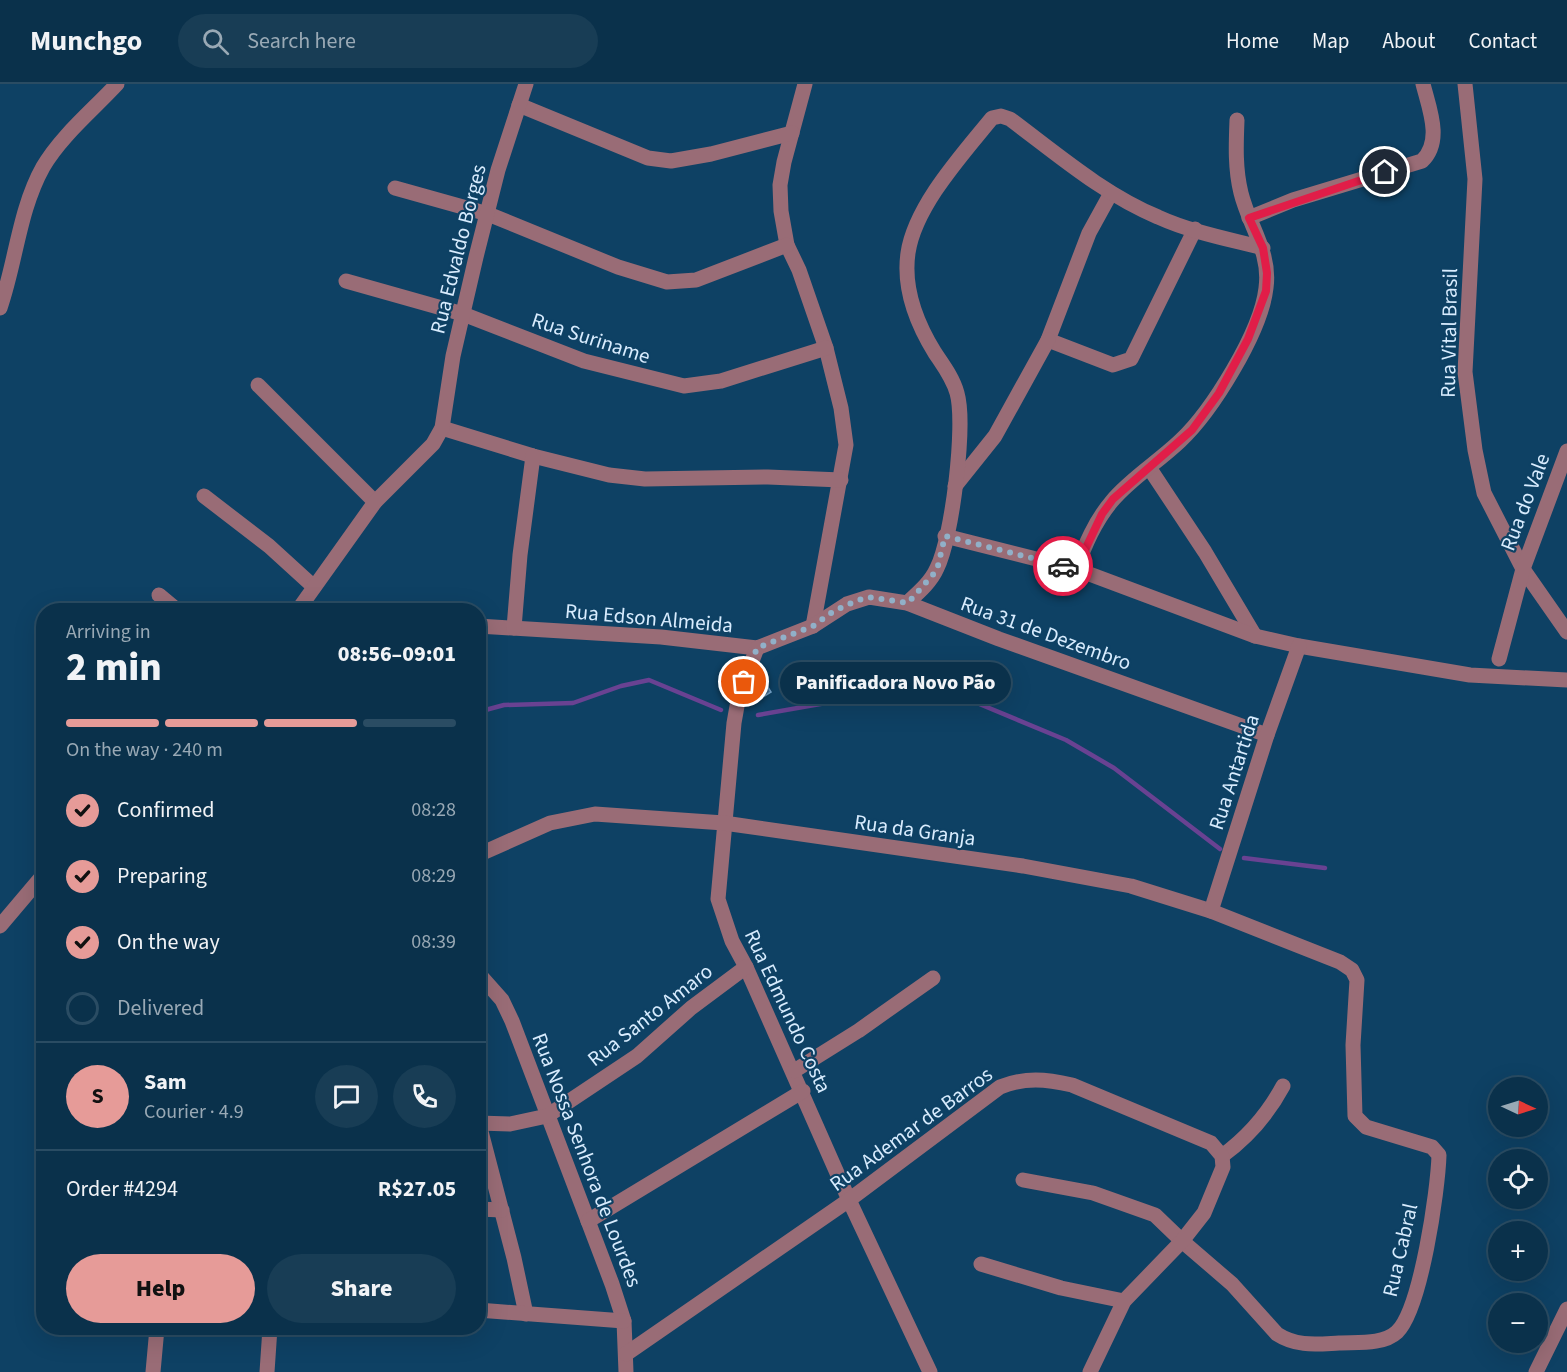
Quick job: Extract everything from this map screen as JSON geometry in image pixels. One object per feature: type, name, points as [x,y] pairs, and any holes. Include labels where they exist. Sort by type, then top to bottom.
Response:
[{"type":"street","points":[[0,308],[31,195],[42,168],[57,148],[117,84]]},
{"type":"street","name":"Rua Edvaldo Borges","points":[[442,428],[463,314],[498,170],[526,84]]},
{"type":"street","points":[[805,84],[780,185],[787,245],[799,270],[826,348],[841,408],[845,438],[841,480],[813,626]]},
{"type":"street","points":[[1249,218],[1293,201],[1422,161],[1434,140],[1423,84]]},
{"type":"street","name":"Rua Vital Brasil","points":[[1465,84],[1475,179],[1475,219],[1466,323],[1468,409],[1484,493],[1523,569],[1567,632]]},
{"type":"street","points":[[519,105],[648,158],[671,161],[711,154],[792,133]]},
{"type":"street","points":[[908,603],[937,570],[955,486],[962,430],[957,392],[918,321],[910,294],[908,254],[922,216],[945,177],[992,118],[1001,116],[1010,119],[1111,193],[1160,219],[1263,248]]},
{"type":"street","points":[[1076,569],[1102,514],[1113,499],[1150,469],[1192,430],[1208,411],[1248,339],[1266,291],[1267,273],[1263,248],[1249,218],[1238,175],[1237,120]]},
{"type":"street","points":[[395,188],[488,214],[618,267],[667,282],[696,280],[787,245]]},
{"type":"street","points":[[955,486],[995,436],[1048,340],[1089,233],[1111,193]]},
{"type":"street","points":[[1048,340],[1113,365],[1131,359],[1195,229]]},
{"type":"street","name":"Rua Suriname","points":[[346,281],[463,314],[584,361],[684,386],[721,381],[826,348]]},
{"type":"street","points":[[258,385],[375,502]]},
{"type":"street","points":[[303,603],[375,502],[433,444],[442,428],[532,456],[609,475],[645,479],[841,480]]},
{"type":"street","name":"Rua do Vale","points":[[1500,659],[1523,569],[1567,451]]},
{"type":"street","points":[[514,628],[532,456]]},
{"type":"street","points":[[1150,469],[1205,552],[1255,636]]},
{"type":"street","points":[[204,496],[269,546],[314,587]]},
{"type":"street","points":[[945,536],[1076,569],[1255,636],[1299,646],[1470,675],[1567,680]]},
{"type":"street","points":[[159,595],[169,603]]},
{"type":"street","name":"Rua 31 de Dezembro","points":[[813,626],[847,604],[868,597],[908,603],[999,639],[1267,735]]},
{"type":"street","name":"Rua Edson Almeida","points":[[486,626],[661,637],[757,648],[813,626]]},
{"type":"street","name":"Rua Antartida","points":[[1211,911],[1267,735],[1299,646]]},
{"type":"street","name":"Rua Edmundo Costa","points":[[757,648],[736,708],[718,899],[732,941],[794,1071],[849,1200],[930,1372]]},
{"type":"street","name":"Rua da Granja","points":[[486,851],[550,822],[595,814],[724,823],[1023,866],[1131,886],[1211,911],[1340,962],[1352,970],[1357,980],[1353,1045],[1355,1116],[1366,1127],[1432,1147],[1439,1155],[1438,1170]]},
{"type":"street","points":[[0,926],[36,883]]},
{"type":"street","name":"Rua Santo Amaro","points":[[486,1124],[510,1124],[547,1116],[637,1056],[691,1008],[746,967]]},
{"type":"street","points":[[794,1071],[858,1031],[933,978]]},
{"type":"street","name":"Rua Nossa Senhora de Lourdes","points":[[486,983],[502,1000],[588,1221],[624,1321],[626,1372]]},
{"type":"street","name":"Rua Ademar de Barros","points":[[626,1354],[849,1200],[1000,1087],[1015,1081],[1049,1079],[1072,1085],[1211,1143],[1222,1156]]},
{"type":"street","points":[[1090,1372],[1124,1301],[1182,1241],[1204,1213],[1221,1174],[1222,1156],[1238,1144],[1271,1108],[1283,1086]]},
{"type":"street","points":[[588,1221],[803,1091]]},
{"type":"street","points":[[486,1150],[526,1314]]},
{"type":"street","name":"Rua Cabral","points":[[1023,1180],[1093,1193],[1141,1208],[1155,1215],[1220,1272],[1277,1334],[1287,1340],[1312,1345],[1377,1341],[1396,1332],[1405,1322],[1420,1275],[1438,1170]]},
{"type":"street","points":[[486,1209],[502,1210]]},
{"type":"street","points":[[981,1264],[1061,1288],[1124,1301]]},
{"type":"street","points":[[1536,1372],[1567,1309]]},
{"type":"street","points":[[486,1311],[624,1321]]},
{"type":"street","points":[[153,1372],[156,1335]]},
{"type":"street","points":[[267,1372],[270,1335]]},
{"type":"building","points":[[762,678],[771,692],[758,700],[752,690],[754,683]]},
{"type":"waterway","points":[[486,710],[504,705],[573,703],[621,686],[649,680],[721,710]]},
{"type":"waterway","points":[[758,715],[826,703],[977,703],[1066,740],[1114,768],[1220,849]]},
{"type":"waterway","points":[[1244,858],[1325,868]]},
{"type":"way so far","points":[[744,682],[757,648],[813,626],[847,604],[868,597],[908,603],[937,570],[945,536],[1063,566]]},
{"type":"place","name":"Panificadora Novo Pão","points":[[744,682]]},
{"type":"route","points":[[1063,566],[1076,569],[1093,529],[1113,499],[1150,469],[1192,430],[1208,411],[1248,339],[1266,291],[1267,273],[1263,248],[1249,218],[1293,201],[1385,172]]}]
